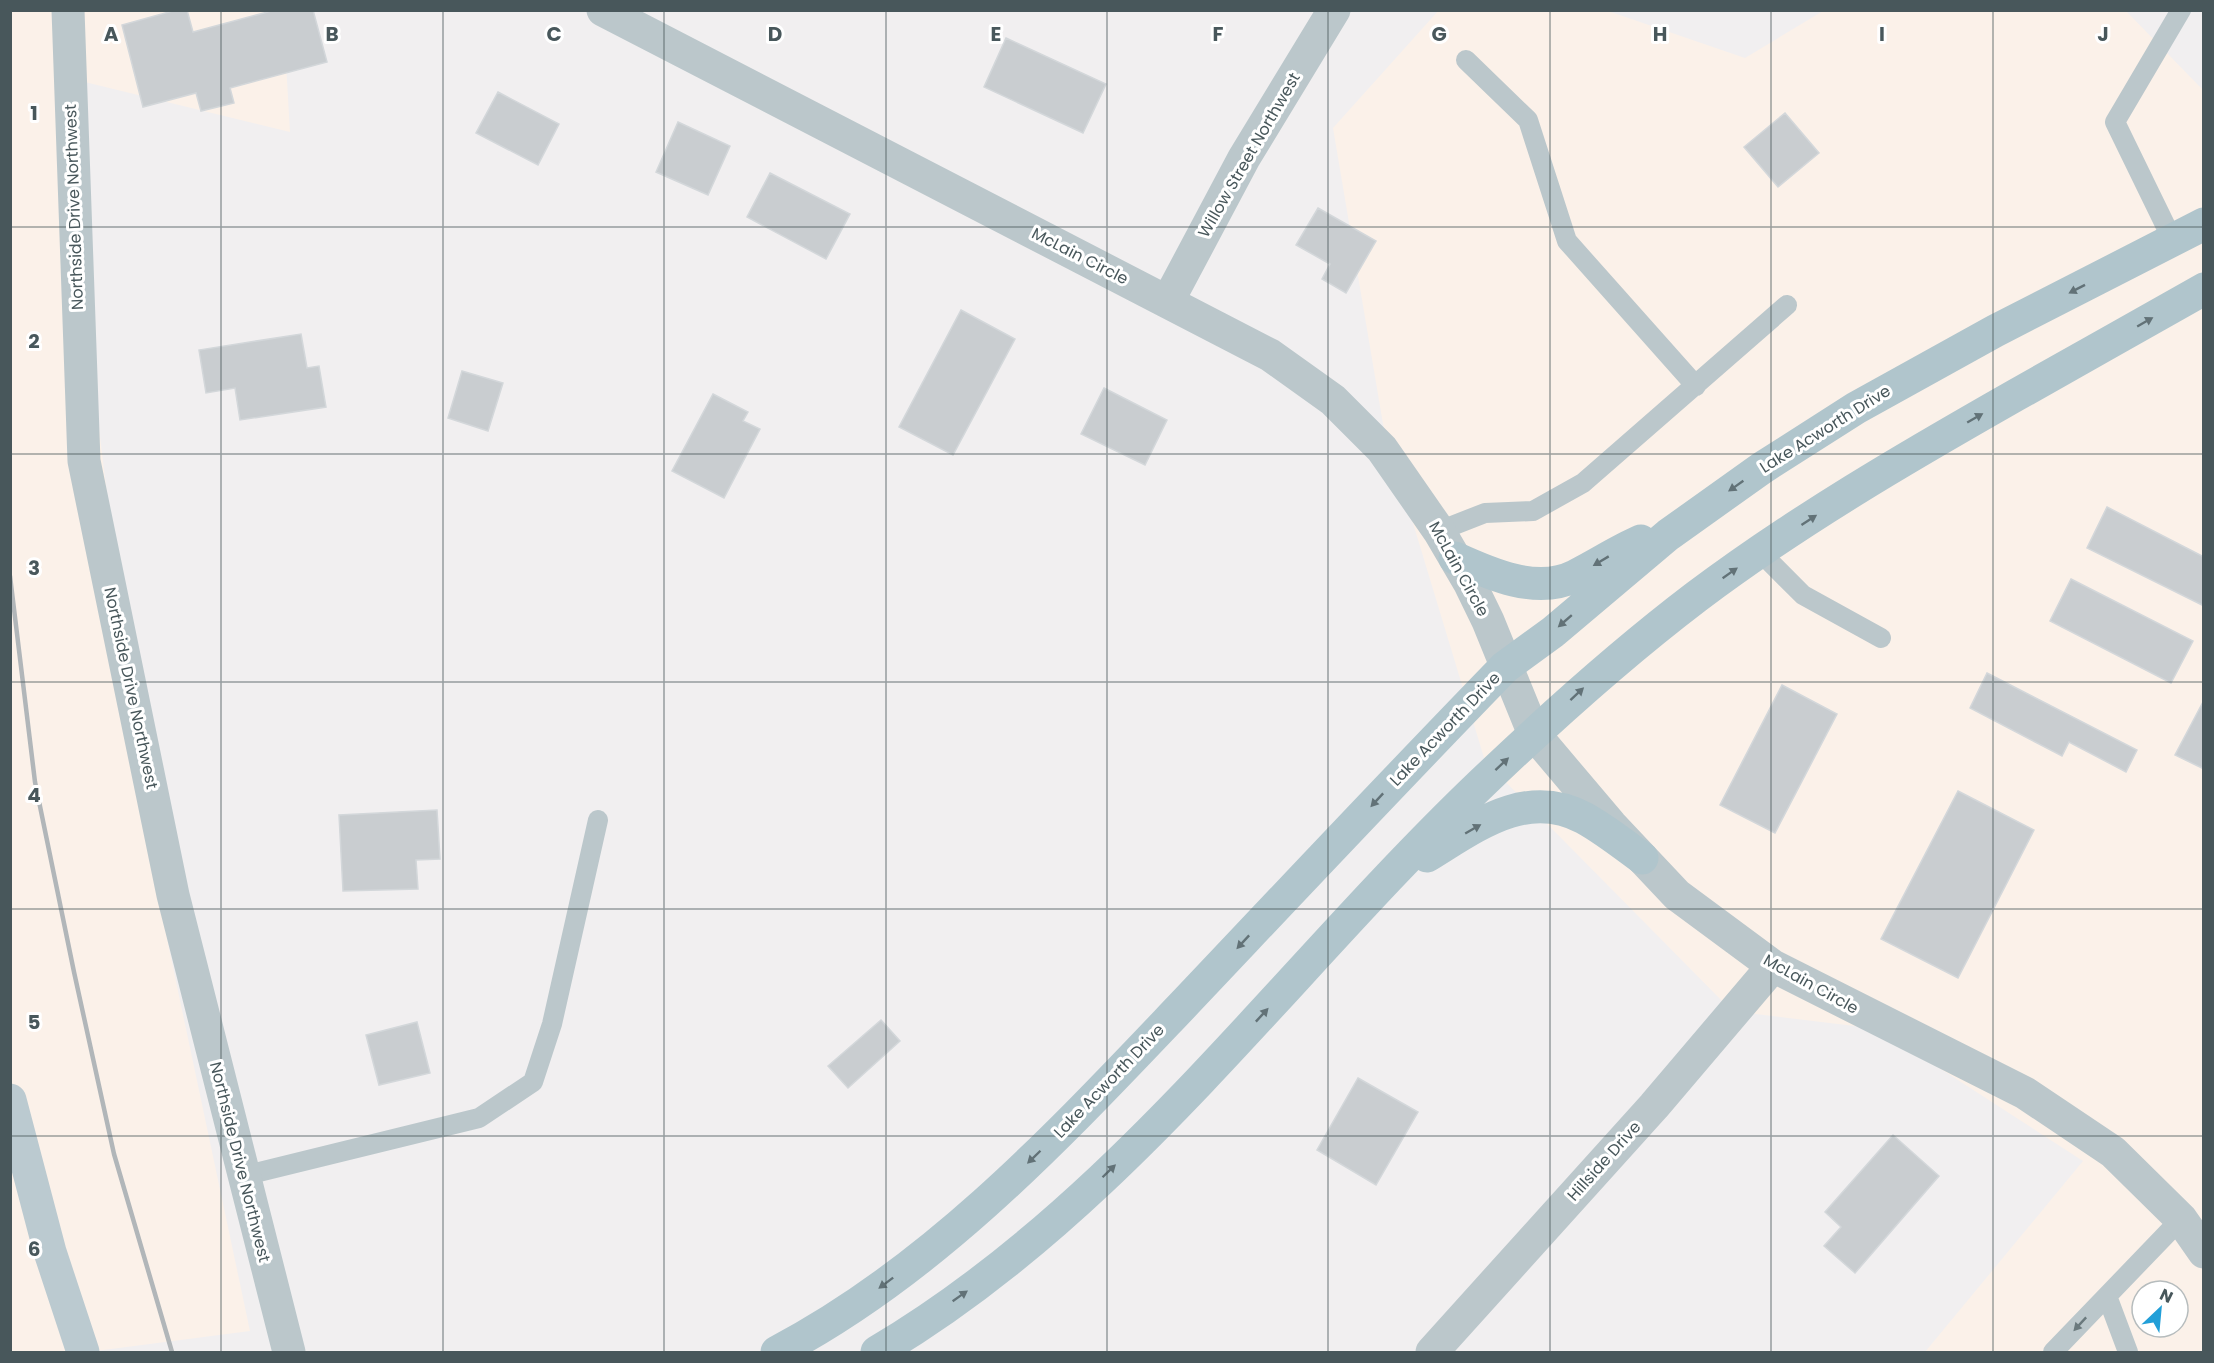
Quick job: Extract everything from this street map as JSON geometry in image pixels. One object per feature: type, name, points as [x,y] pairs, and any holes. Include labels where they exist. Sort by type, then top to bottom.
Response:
[{"type":"main road","name":"Lake Acworth Drive","points":[[777,1353],[875,1292],[909,1267],[1013,1176],[1106,1086],[1505,667],[1552,632],[1691,517],[1856,408],[1995,331],[2204,224]]},
{"type":"main road","points":[[877,1353],[1002,1266],[1080,1199],[1165,1118],[1479,786],[1599,675],[1697,596],[1886,469],[2204,289]]},
{"type":"main road","points":[[1447,544],[1484,572],[1517,581],[1547,584],[1574,577],[1608,556],[1691,517]]},
{"type":"main road","points":[[1387,881],[1502,813],[1530,807],[1561,809],[1583,818],[1642,858]]},
{"type":"main road","points":[[10,1100],[50,1252],[83,1353]]},
{"type":"street","name":"Northside Drive Northwest","points":[[68,10],[84,461],[173,895],[289,1353]]},
{"type":"street","name":"McLain Circle","points":[[603,10],[1270,355],[1333,400],[1383,448],[1447,544],[1488,621],[1534,734],[1677,895],[1773,966],[2025,1093],[2113,1152],[2181,1219],[2204,1252]]},
{"type":"street","name":"Willow Street Northwest","points":[[1168,301],[1244,158],[1334,10]]},
{"type":"street","name":"Hillside Drive","points":[[1432,1353],[1654,1106],[1773,966]]},
{"type":"lane","points":[[2172,239],[2115,122],[2181,10]]},
{"type":"lane","points":[[1466,60],[1528,120],[1567,241],[1696,386]]},
{"type":"lane","points":[[1447,544],[1485,513],[1533,511],[1583,483],[1787,305]]},
{"type":"lane","points":[[1760,552],[1803,595],[1881,638]]},
{"type":"lane","points":[[243,1176],[479,1118],[533,1082],[552,1024],[598,819]]},
{"type":"lane","points":[[2053,1353],[2181,1219]]},
{"type":"lane","points":[[2107,1296],[2128,1353]]},
{"type":"shaded area","points":[[1439,10],[1608,11],[1745,58],[1823,11],[2126,11],[2203,90],[2203,1352],[1925,1352],[2083,1161],[1879,1029],[1732,1011],[1485,761],[1383,424],[1333,128]]},
{"type":"shaded area","points":[[10,11],[283,11],[290,132],[56,75],[120,601],[167,939],[250,1331],[88,1352],[11,1352]]},
{"type":"building","points":[[176,10],[187,10],[193,32],[275,10],[313,10],[327,62],[230,88],[234,103],[201,111],[196,93],[143,107],[122,25]]},
{"type":"building","points":[[1006,38],[1106,84],[1083,133],[984,87]]},
{"type":"building","points":[[498,92],[559,124],[538,165],[476,133]]},
{"type":"building","points":[[1785,113],[1819,153],[1778,187],[1744,147]]},
{"type":"building","points":[[678,122],[730,146],[708,195],[656,172]]},
{"type":"building","points":[[770,173],[850,214],[826,259],[747,217]]},
{"type":"building","points":[[1318,208],[1376,241],[1346,293],[1322,279],[1330,264],[1296,245]]},
{"type":"building","points":[[961,310],[1015,339],[953,455],[899,427]]},
{"type":"building","points":[[301,334],[307,368],[319,366],[326,407],[240,420],[235,388],[206,393],[199,350]]},
{"type":"building","points":[[462,371],[503,383],[488,431],[448,418]]},
{"type":"building","points":[[1104,388],[1167,420],[1145,465],[1081,434]]},
{"type":"building","points":[[713,394],[748,412],[743,421],[760,429],[724,498],[672,471]]},
{"type":"building","points":[[2107,507],[2204,557],[2204,606],[2087,548]]},
{"type":"building","points":[[2071,579],[2193,641],[2171,683],[2050,621]]},
{"type":"building","points":[[1987,673],[2137,750],[2126,772],[2069,742],[2062,756],[1970,708]]},
{"type":"building","points":[[1782,685],[1837,714],[1775,833],[1720,805]]},
{"type":"building","points":[[2204,700],[2204,769],[2175,755]]},
{"type":"building","points":[[1958,791],[2034,830],[1958,978],[1881,939]]},
{"type":"building","points":[[437,810],[440,859],[416,860],[418,889],[343,891],[339,815]]},
{"type":"building","points":[[881,1020],[900,1041],[848,1088],[828,1066]]},
{"type":"building","points":[[417,1022],[430,1073],[379,1085],[366,1035]]},
{"type":"building","points":[[1358,1078],[1418,1112],[1376,1185],[1317,1150]]},
{"type":"building","points":[[1893,1135],[1939,1176],[1855,1273],[1824,1246],[1841,1227],[1825,1212]]},
{"type":"railway","points":[[10,576],[35,782],[74,972],[114,1154],[172,1352]]}]
